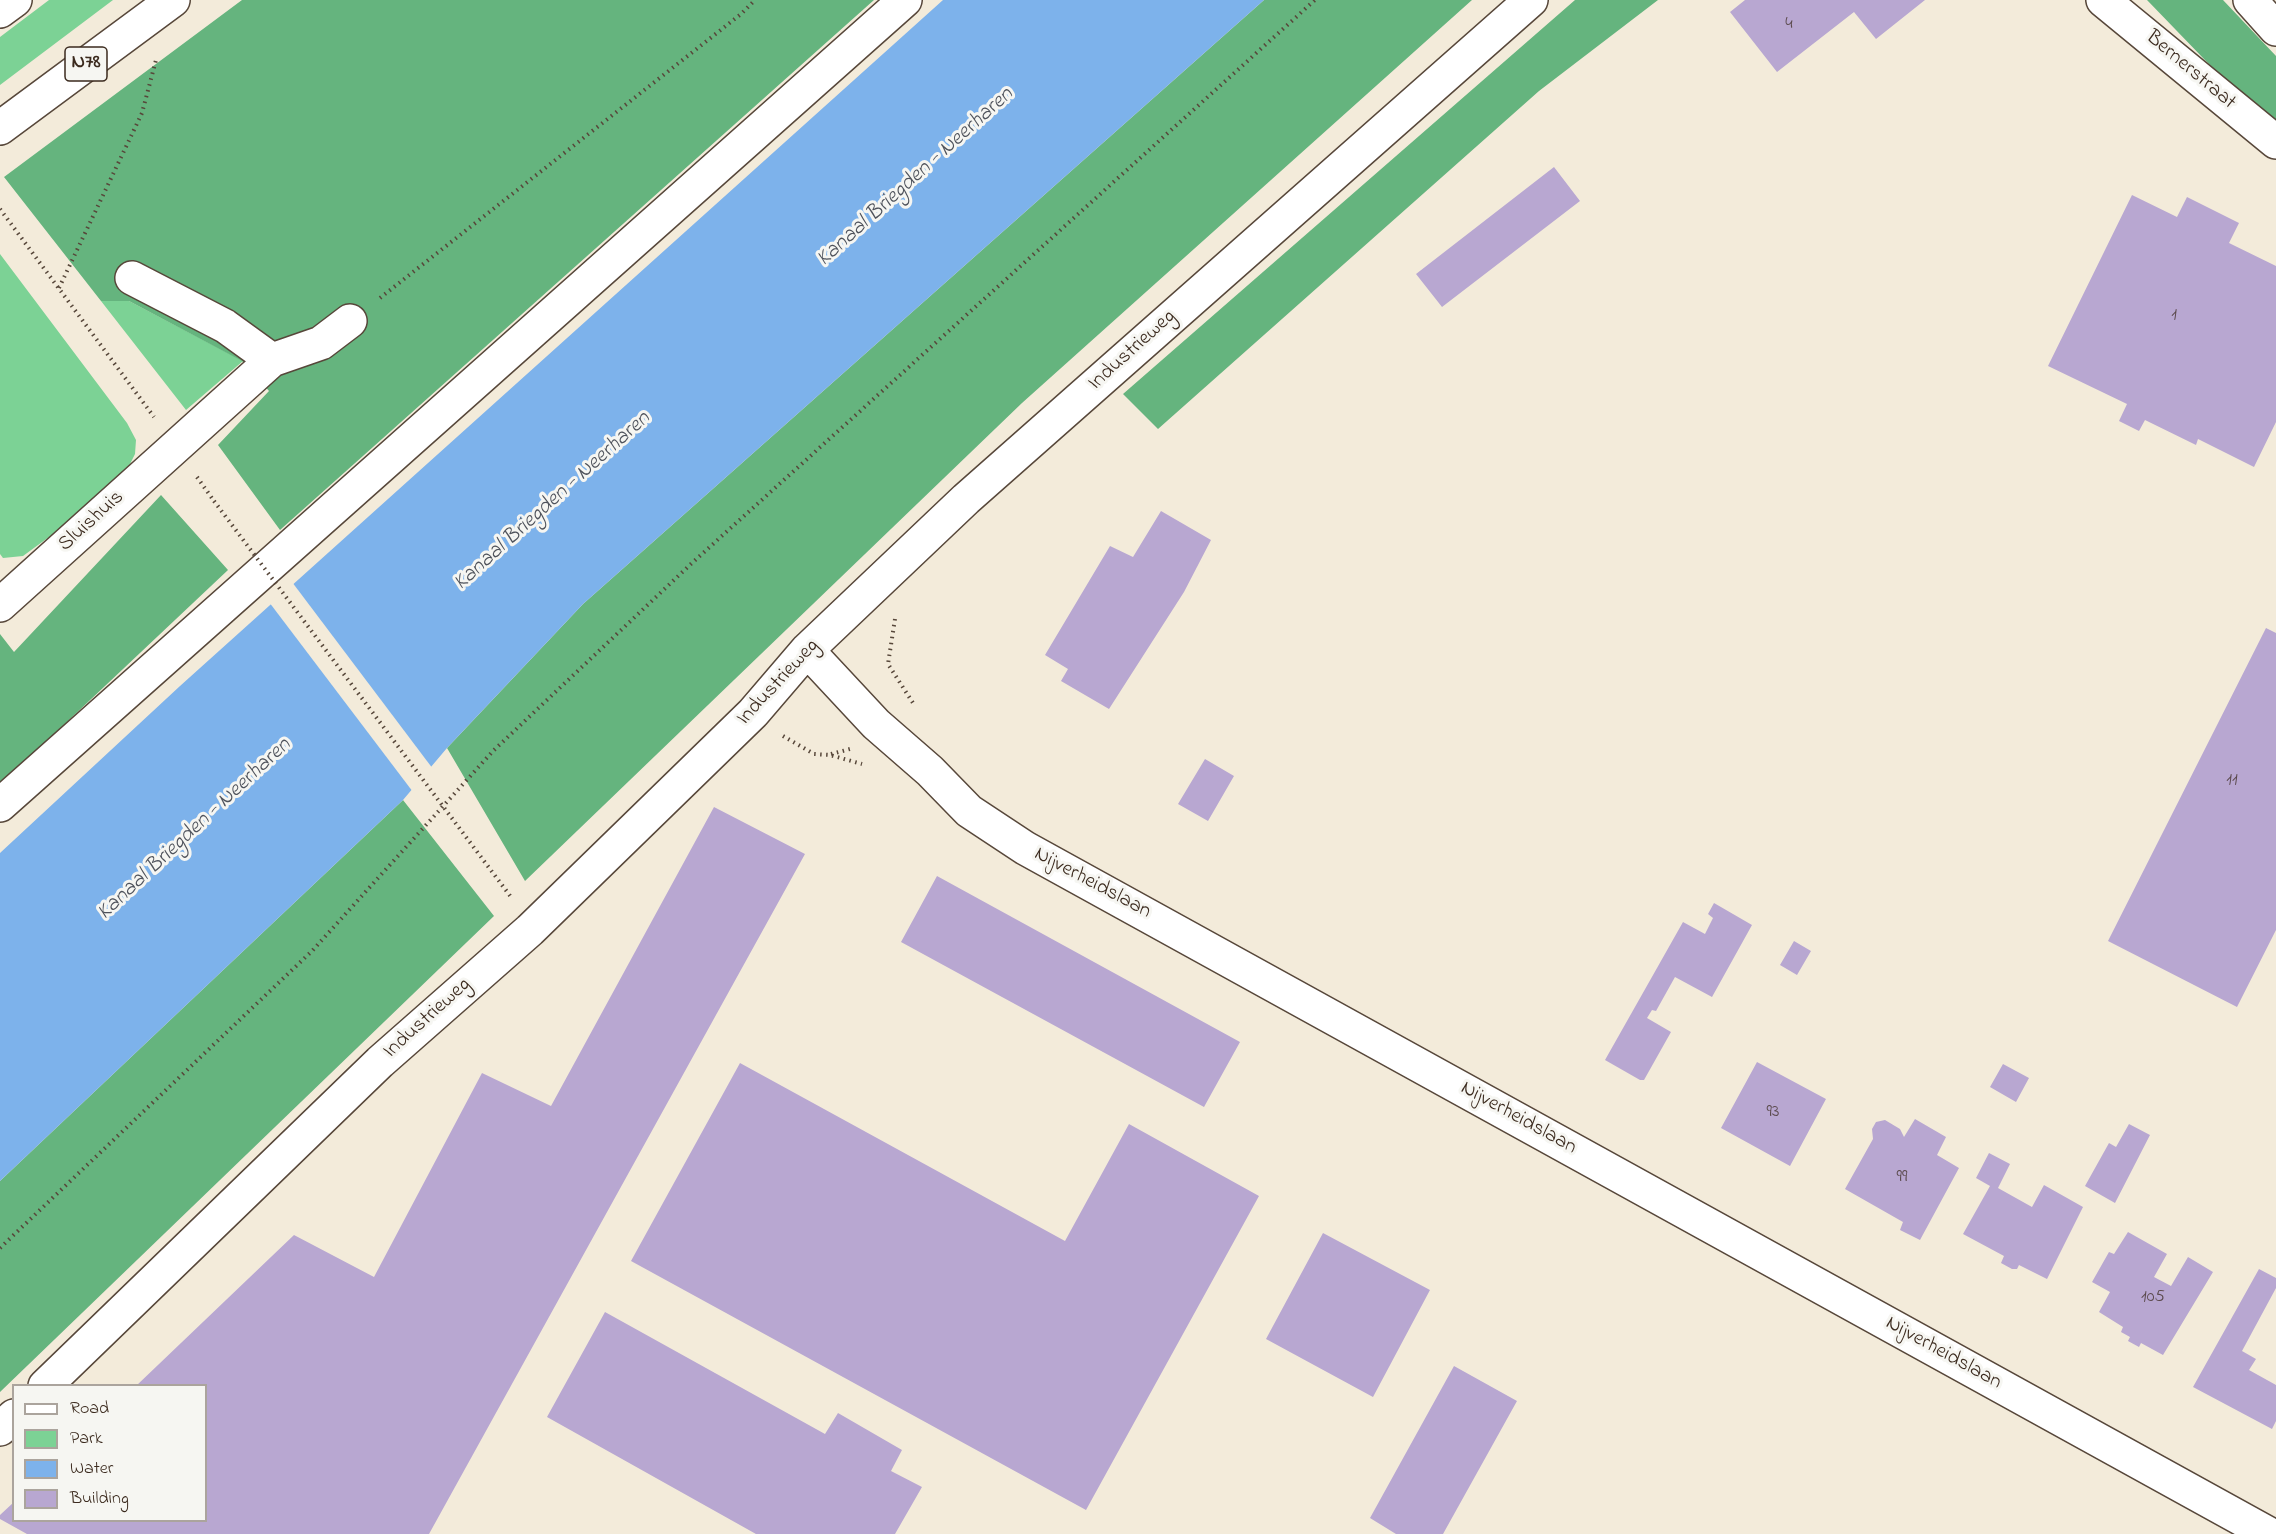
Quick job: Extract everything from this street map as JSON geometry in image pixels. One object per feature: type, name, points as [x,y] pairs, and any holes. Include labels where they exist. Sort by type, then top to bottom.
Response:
[{"type":"street","points":[[0,11],[15,0]]},
{"type":"street","name":"N78","points":[[0,128],[173,0]]},
{"type":"street","points":[[0,805],[905,0]]},
{"type":"street","name":"Industrieweg","points":[[47,1384],[380,1062],[530,930],[746,719],[807,650],[966,499],[1531,0]]},
{"type":"street","name":"Bernerstraat","points":[[2103,0],[2276,142]]},
{"type":"street","points":[[2250,0],[2276,29]]},
{"type":"street","points":[[132,278],[225,326],[272,360],[321,343],[350,321]]},
{"type":"street","name":"Sluishuis","points":[[3,595],[272,360]]},
{"type":"street","name":"Nijverheidslaan","points":[[807,650],[876,724],[930,771],[969,811],[1025,848],[2269,1534]]},
{"type":"street","points":[[0,1429],[12,1418]]},
{"type":"path","points":[[350,321],[741,14],[755,0]]},
{"type":"path","points":[[0,1248],[312,951],[493,751],[692,563],[1316,0]]},
{"type":"path","points":[[59,288],[142,113],[157,57]]},
{"type":"path","points":[[0,210],[175,447]]},
{"type":"path","points":[[214,501],[511,897]]},
{"type":"path","points":[[901,612],[892,629],[888,664],[906,694]]},
{"type":"green space","points":[[49,0],[113,0],[0,85],[0,37]]},
{"type":"green space","points":[[242,0],[874,0],[280,530],[218,445],[269,391],[242,361],[129,301],[101,301],[4,177]]},
{"type":"green space","points":[[1264,0],[1472,0],[1022,403],[525,881],[447,748],[583,604]]},
{"type":"green space","points":[[1575,0],[1658,0],[1539,91],[1158,429],[1123,394]]},
{"type":"green space","points":[[2147,0],[2223,0],[2276,56],[2276,123],[2232,88]]},
{"type":"green space","points":[[0,254],[127,423],[136,440],[135,454],[128,468],[64,526],[23,556],[3,558],[0,554]]},
{"type":"green space","points":[[101,301],[129,301],[243,361],[186,410]]},
{"type":"green space","points":[[161,495],[228,570],[0,785],[0,634],[14,652]]},
{"type":"green space","points":[[403,800],[494,916],[0,1392],[0,1181]]},
{"type":"water","name":"Kanaal Briegden - Neerharen","points":[[943,0],[1264,0],[583,604],[447,748],[403,800],[0,1181],[0,853],[180,686]]},
{"type":"pier","points":[[292,582],[433,769],[413,792],[269,602]]},
{"type":"building","points":[[1745,0],[1925,0],[1876,39],[1854,12],[1777,72],[1730,12]]},
{"type":"building","points":[[1554,167],[1580,201],[1442,307],[1416,274]]},
{"type":"building","points":[[2132,195],[2177,217],[2187,197],[2239,223],[2229,243],[2276,266],[2276,422],[2254,467],[2198,439],[2196,445],[2145,420],[2139,431],[2119,421],[2127,404],[2048,366]]},
{"type":"building","points":[[1161,511],[1211,540],[1184,592],[1109,709],[1061,681],[1068,669],[1045,655],[1110,546],[1133,557]]},
{"type":"building","points":[[2266,628],[2276,633],[2276,930],[2237,1007],[2108,941]]},
{"type":"building","points":[[1205,759],[1234,776],[1208,821],[1178,804]]},
{"type":"building","points":[[714,807],[805,854],[429,1534],[27,1534],[0,1519],[0,1515],[12,1504],[12,1522],[207,1522],[207,1384],[138,1384],[294,1235],[374,1277],[482,1073],[551,1106]]},
{"type":"building","points":[[937,876],[1240,1042],[1204,1107],[901,942]]},
{"type":"building","points":[[1714,903],[1752,925],[1712,997],[1675,977],[1656,1011],[1652,1010],[1647,1018],[1671,1032],[1644,1080],[1640,1080],[1605,1060],[1683,922],[1705,934],[1713,918],[1708,914]]},
{"type":"building","points":[[1794,941],[1811,951],[1797,975],[1780,965]]},
{"type":"building","points":[[1757,1062],[1826,1099],[1790,1166],[1721,1128]]},
{"type":"building","points":[[740,1063],[1065,1241],[1129,1124],[1259,1196],[1086,1510],[631,1261]]},
{"type":"building","points":[[2003,1064],[2029,1078],[2016,1102],[1990,1087]]},
{"type":"building","points":[[1915,1119],[1946,1137],[1937,1155],[1959,1168],[1920,1240],[1900,1230],[1903,1222],[1845,1189],[1873,1139],[1872,1129],[1876,1122],[1885,1120],[1900,1129],[1904,1137]]},
{"type":"building","points":[[2129,1124],[2150,1135],[2115,1203],[2085,1186],[2109,1143],[2116,1147]]},
{"type":"building","points":[[1989,1153],[2010,1164],[1998,1188],[2032,1207],[2044,1185],[2083,1207],[2047,1279],[2019,1265],[2017,1269],[2012,1269],[2001,1263],[2004,1256],[1963,1234],[1990,1186],[1976,1178]]},
{"type":"building","points":[[2128,1232],[2167,1254],[2154,1277],[2171,1286],[2188,1257],[2213,1272],[2163,1355],[2141,1343],[2139,1347],[2128,1341],[2130,1337],[2121,1332],[2123,1327],[2099,1312],[2110,1292],[2092,1282],[2109,1252],[2114,1254]]},
{"type":"building","points":[[1323,1233],[1430,1290],[1373,1397],[1266,1339]]},
{"type":"building","points":[[2259,1269],[2276,1278],[2276,1288],[2242,1351],[2256,1359],[2249,1370],[2276,1385],[2276,1421],[2272,1429],[2193,1387]]},
{"type":"building","points":[[605,1312],[825,1434],[838,1413],[902,1450],[891,1471],[922,1487],[895,1534],[756,1534],[547,1417]]},
{"type":"building","points":[[1454,1366],[1517,1401],[1443,1534],[1396,1534],[1370,1518]]}]
